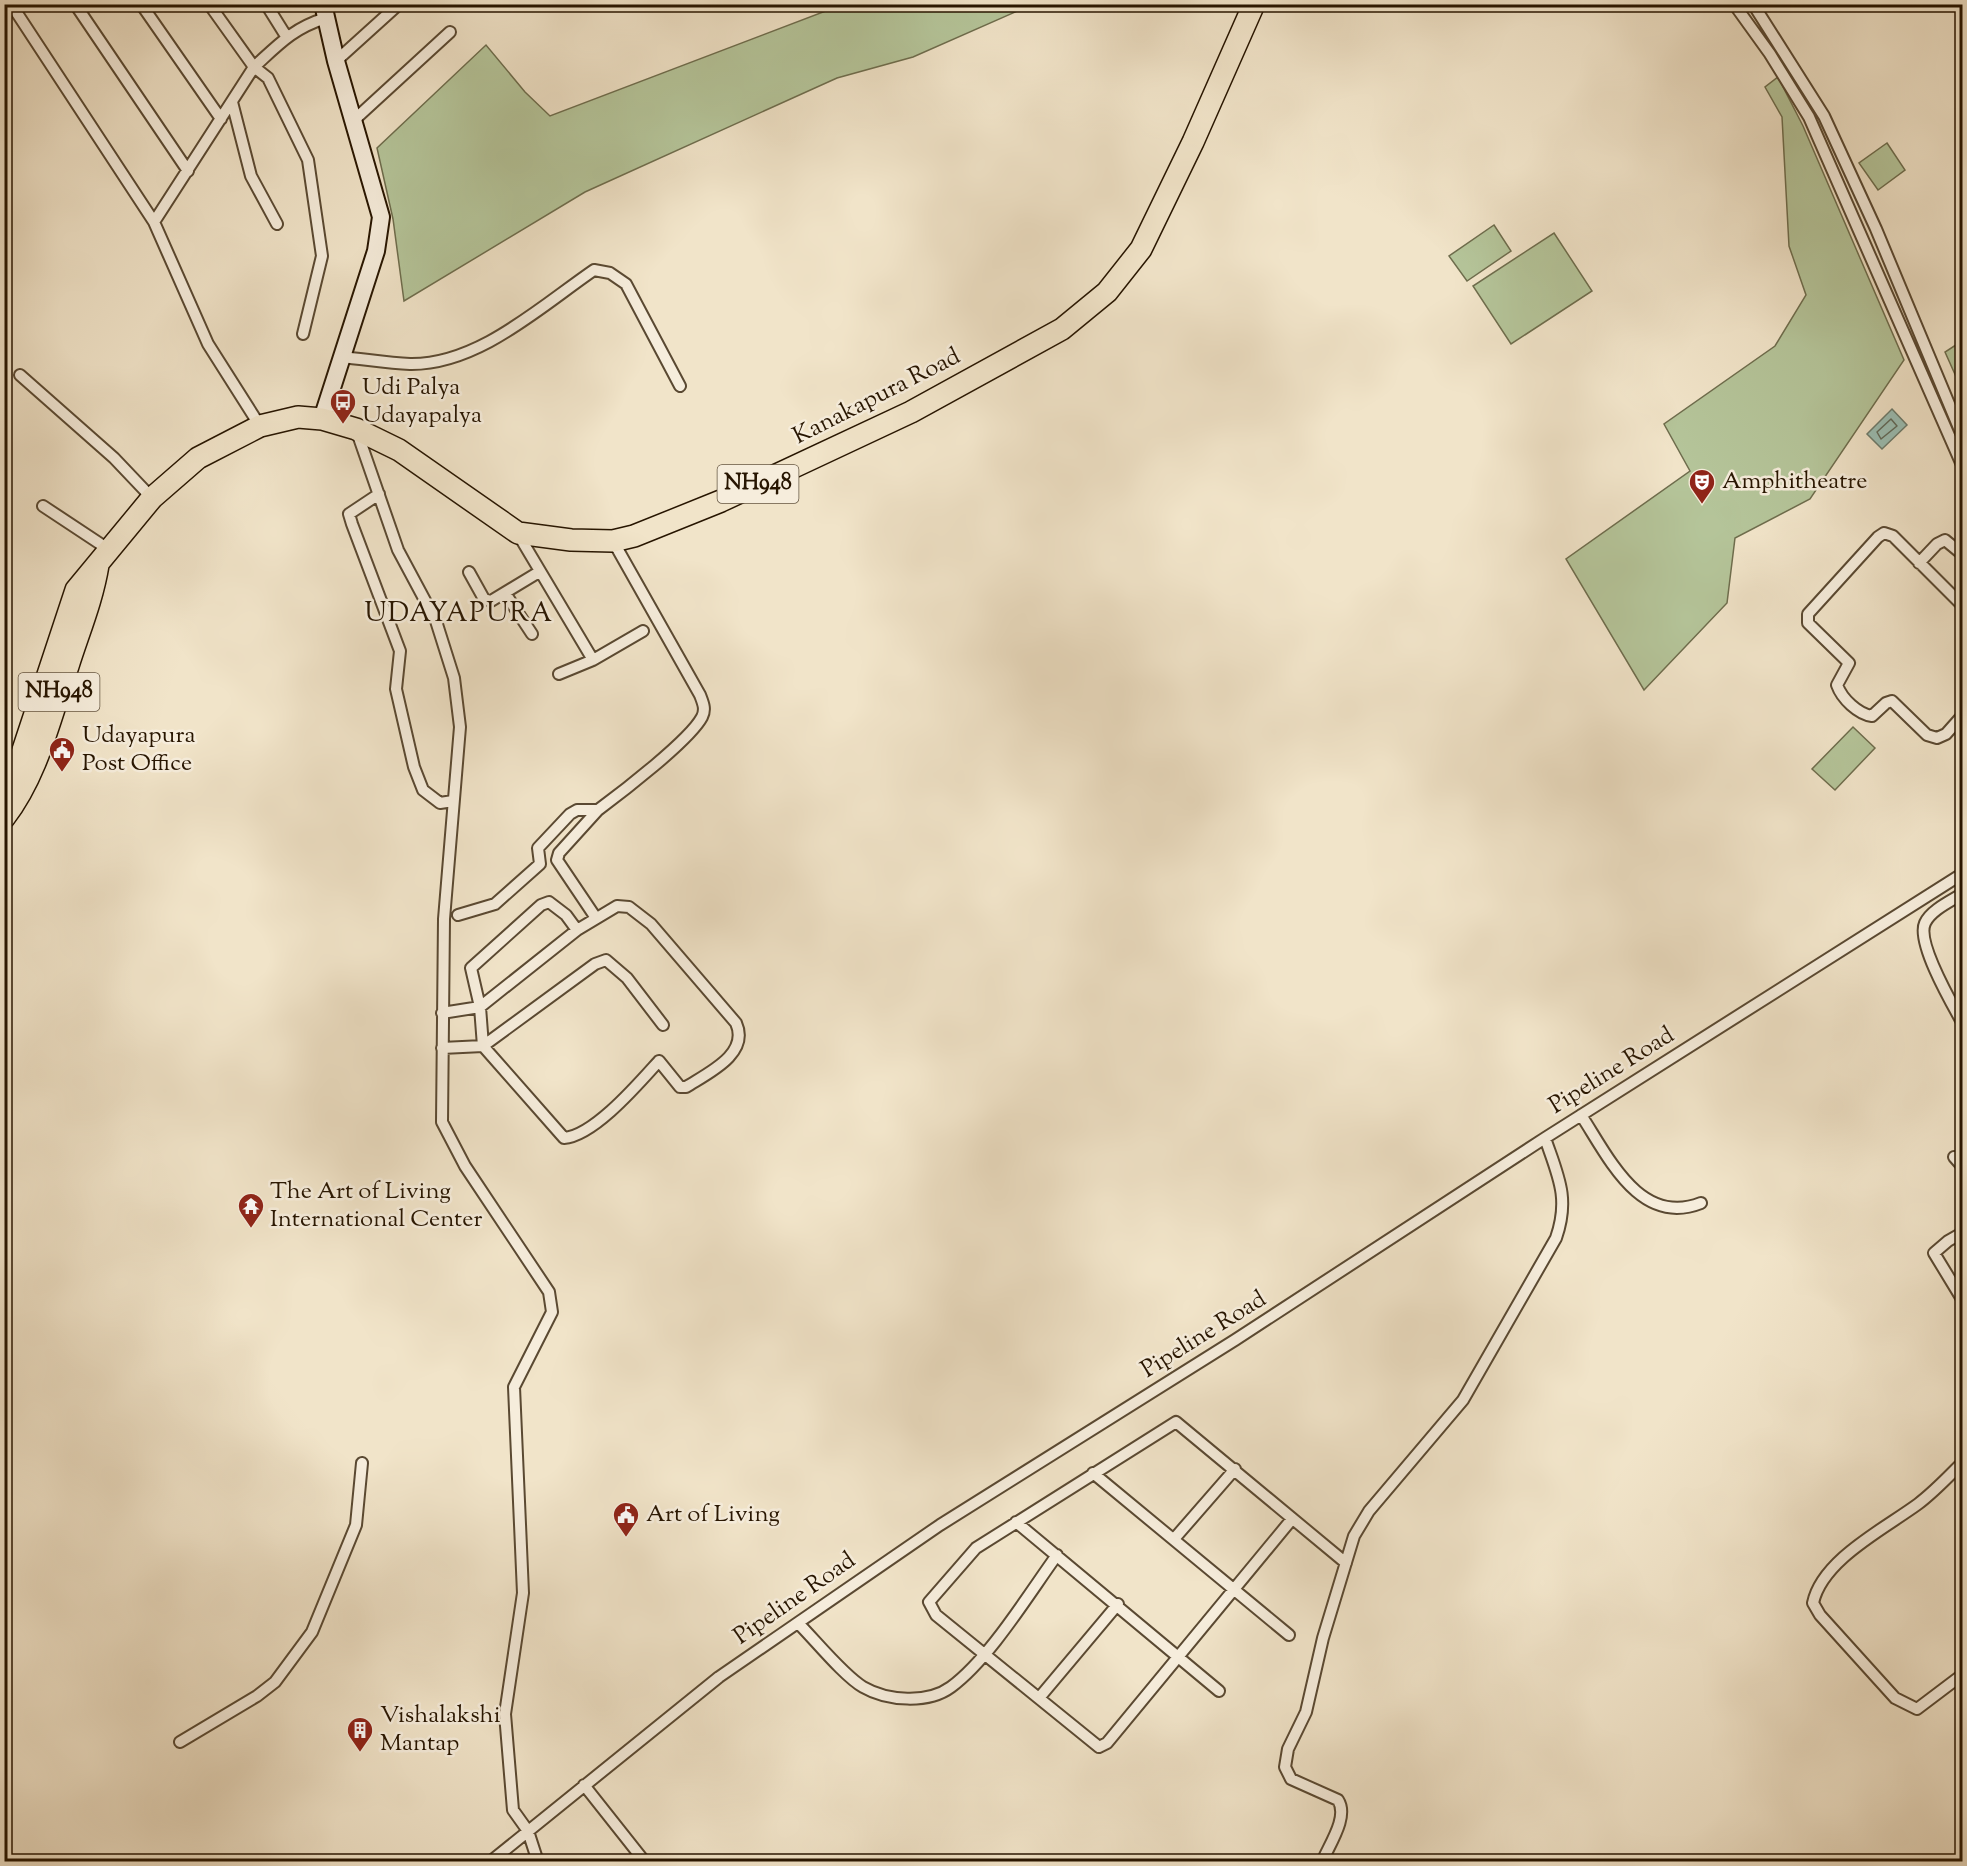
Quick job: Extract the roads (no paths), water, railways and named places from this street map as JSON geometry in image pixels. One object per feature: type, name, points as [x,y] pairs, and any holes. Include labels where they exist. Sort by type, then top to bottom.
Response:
[{"type":"highway","name":"Kanakapura Road","points":[[103,555],[152,498],[198,458],[260,426],[298,417],[322,418],[356,429],[399,450],[518,533],[571,540],[613,541],[634,536],[721,501],[911,412],[1062,329],[1107,292],[1141,249],[1193,142],[1254,4]]},
{"type":"highway","name":"NH948","points":[[4,790],[29,755],[93,598],[103,555]]},
{"type":"highway","name":"NH948","points":[[4,818],[27,781],[29,755]]},
{"type":"street","points":[[11,4],[154,222],[208,344],[260,426]]},
{"type":"street","points":[[75,4],[188,171]]},
{"type":"street","points":[[141,4],[221,119]]},
{"type":"street","points":[[209,4],[254,67],[268,78],[308,160],[322,256],[303,334]]},
{"type":"street","points":[[266,4],[286,36]]},
{"type":"street","points":[[336,61],[399,4]]},
{"type":"street","points":[[1734,4],[1770,54],[1809,117],[1962,465]]},
{"type":"street","points":[[1753,4],[1824,116],[1876,229],[1962,435]]},
{"type":"street","points":[[154,222],[254,67],[286,36],[310,23],[325,11],[336,61],[381,218],[376,251],[322,418]]},
{"type":"street","points":[[353,121],[450,32]]},
{"type":"street","points":[[1770,54],[1782,47]]},
{"type":"street","points":[[232,102],[251,176],[278,224]]},
{"type":"street","points":[[341,357],[411,364],[453,358],[486,345],[594,270],[610,273],[626,284],[680,386]]},
{"type":"street","points":[[20,375],[114,458],[152,498]]},
{"type":"street","points":[[356,429],[398,550],[436,621],[454,678],[460,727],[444,919],[442,1122],[465,1166],[549,1292],[552,1312],[514,1387],[523,1593],[506,1714],[513,1810],[528,1831],[538,1862]]},
{"type":"street","points":[[379,495],[353,509],[349,514],[351,524],[400,651],[396,689],[414,767],[423,790],[440,803],[453,801]]},
{"type":"street","points":[[43,506],[103,555]]},
{"type":"street","points":[[518,533],[592,660]]},
{"type":"street","points":[[1962,605],[1893,536],[1884,533],[1808,614],[1808,623],[1850,663],[1837,685],[1840,694],[1863,715],[1872,716],[1886,703],[1892,701],[1927,735],[1937,738],[1946,734],[1962,716]]},
{"type":"street","points":[[1919,563],[1937,544],[1945,540],[1962,554]]},
{"type":"street","points":[[596,918],[557,860],[559,853],[598,810],[689,733],[702,717],[705,708],[613,541]]},
{"type":"street","points":[[469,572],[484,599],[491,601],[539,572]]},
{"type":"street","points":[[505,593],[532,634]]},
{"type":"street","points":[[559,674],[592,660],[643,631]]},
{"type":"street","points":[[458,915],[495,904],[538,866],[541,862],[538,848],[570,814],[577,810],[598,810]]},
{"type":"street","name":"Pipeline Road","points":[[490,1862],[719,1677],[940,1525],[1235,1340],[1545,1138],[1962,874]]},
{"type":"street","points":[[1962,894],[1926,921],[1923,932],[1928,952],[1962,1022]]},
{"type":"street","points":[[442,1013],[480,1007],[577,930],[617,906],[629,907],[651,924],[735,1023],[739,1030],[736,1050],[718,1066],[686,1087],[680,1087],[659,1061],[603,1117],[575,1138],[564,1138],[483,1046],[480,1007],[471,968],[541,905],[549,902],[577,930]]},
{"type":"street","points":[[442,1047],[483,1046],[595,964],[606,960],[627,978],[663,1024]]},
{"type":"street","points":[[1581,1115],[1617,1171],[1648,1201],[1670,1210],[1684,1210],[1701,1203]]},
{"type":"street","points":[[1322,1862],[1342,1816],[1342,1806],[1338,1800],[1291,1779],[1285,1767],[1288,1749],[1306,1712],[1323,1638],[1354,1536],[1369,1511],[1463,1400],[1556,1238],[1563,1217],[1563,1191],[1545,1138]]},
{"type":"street","points":[[1954,1157],[1962,1166]]},
{"type":"street","points":[[1962,1233],[1948,1240],[1934,1253],[1962,1299]]},
{"type":"street","points":[[1292,1519],[1107,1743],[1099,1747],[936,1615],[929,1602],[976,1548],[1176,1422],[1346,1563]]},
{"type":"street","points":[[180,1742],[257,1696],[275,1682],[312,1632],[356,1525],[362,1463]]},
{"type":"street","points":[[1962,1463],[1919,1503],[1858,1544],[1816,1587],[1813,1603],[1820,1615],[1895,1698],[1917,1708],[1962,1675]]},
{"type":"street","points":[[1174,1539],[1235,1469]]},
{"type":"street","points":[[1093,1473],[1234,1587],[1289,1635]]},
{"type":"street","points":[[1016,1522],[1118,1604],[1219,1690]]},
{"type":"street","points":[[798,1623],[861,1686],[881,1695],[933,1696],[951,1687],[984,1653],[1058,1555]]},
{"type":"street","points":[[1039,1698],[1118,1604]]},
{"type":"street","points":[[584,1785],[645,1862]]},
{"type":"water","points":[[1892,409],[1907,425],[1882,449],[1867,434]]},
{"type":"place","name":"Udi Palya Udayapalya","points":[[343,425]]},
{"type":"place","name":"Amphitheatre","points":[[1702,505]]},
{"type":"place","name":"Udayapura Post Office","points":[[62,773]]},
{"type":"place","name":"The Art of Living International Center","points":[[251,1229]]},
{"type":"place","name":"Art of Living","points":[[626,1538]]},
{"type":"place","name":"Vishalakshi Mantap","points":[[360,1753]]},
{"type":"district","name":"UDAYAPURA","points":[[459,614]]}]
